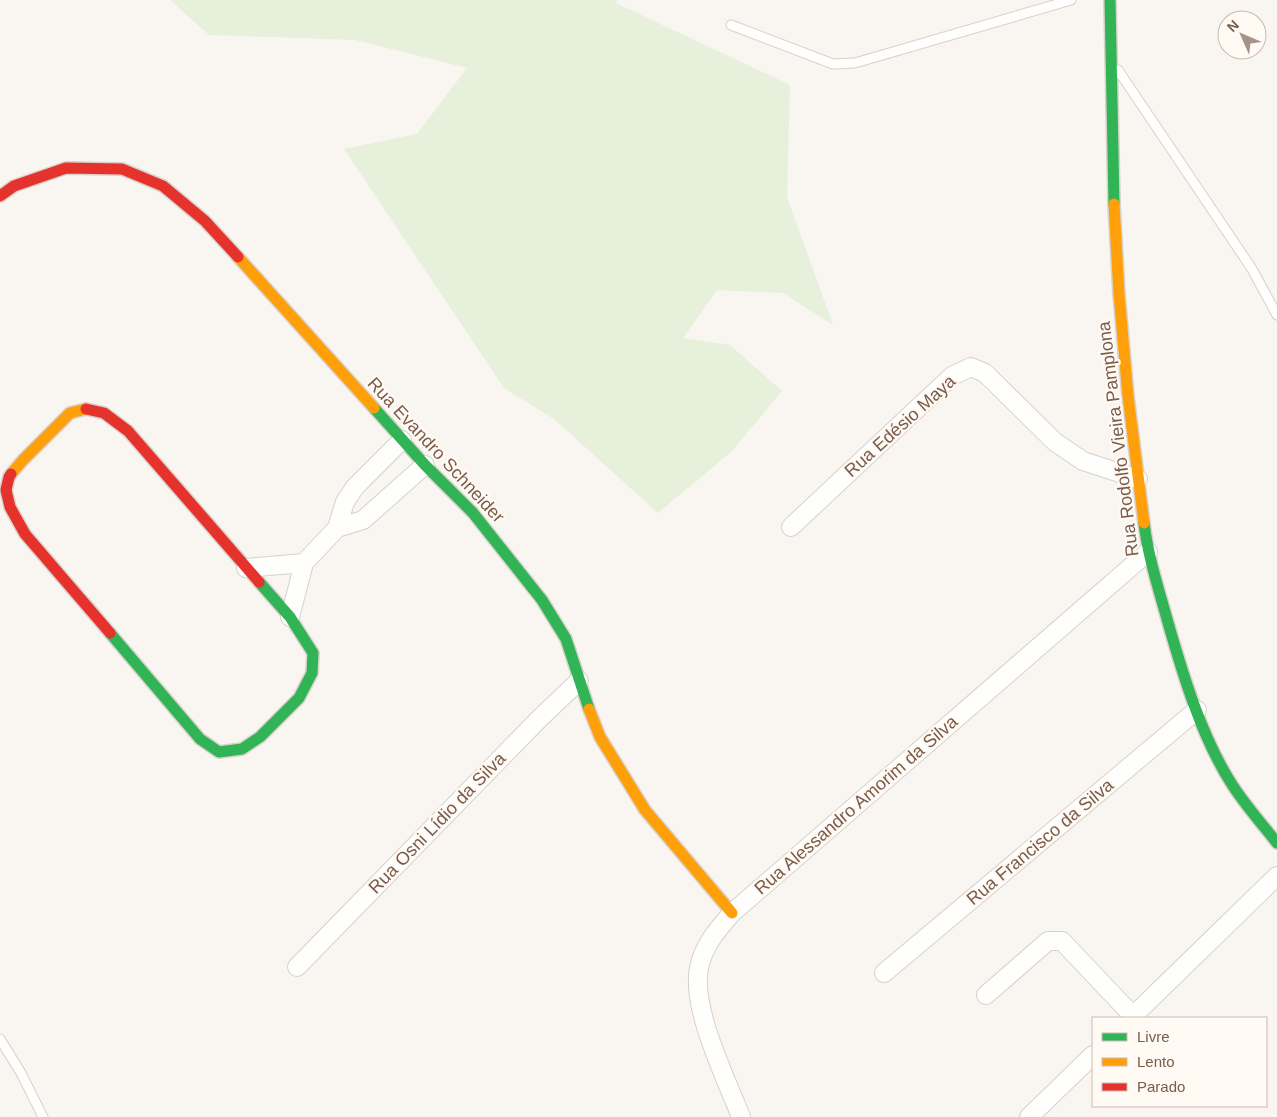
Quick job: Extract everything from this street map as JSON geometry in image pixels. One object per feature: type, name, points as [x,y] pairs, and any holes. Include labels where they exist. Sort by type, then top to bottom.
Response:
[{"type":"street","name":"Rua Rodolfo Vieira Pamplona","points":[[1110,0],[1113,192],[1119,294],[1128,396],[1148,552],[1179,660],[1196,710],[1218,760],[1233,786],[1277,843]]},
{"type":"street","name":"Rua Evandro Schneider","points":[[0,196],[14,186],[66,168],[122,169],[163,186],[205,221],[402,440],[473,513],[542,600],[566,638],[579,681],[600,737],[618,768],[645,810],[732,913]]},
{"type":"street","name":"Rua Edésio Maya","points":[[790,527],[952,376],[970,367],[985,374],[1055,442],[1083,461],[1138,478]]},
{"type":"street","points":[[86,410],[104,413],[128,432],[290,617],[313,653],[312,673],[299,698],[260,737],[242,748],[219,752],[200,739],[25,534],[10,507],[6,490],[9,476],[58,424],[70,414],[86,410]]},
{"type":"street","points":[[290,617],[304,563],[337,528],[344,502],[355,487],[402,440]]},
{"type":"street","points":[[337,528],[363,520],[425,465]]},
{"type":"street","name":"Rua Alessandro Amorim da Silva","points":[[741,1117],[704,1022],[698,993],[699,968],[711,938],[732,913],[1148,552]]},
{"type":"street","points":[[246,568],[304,563]]},
{"type":"street","name":"Rua Osni Lídio da Silva","points":[[297,967],[579,681]]},
{"type":"street","name":"Rua Francisco da Silva","points":[[884,973],[1196,710]]},
{"type":"street","points":[[986,995],[1048,941],[1062,941],[1132,1017],[1277,876]]},
{"type":"street","points":[[1029,1117],[1092,1056]]},
{"type":"lane","points":[[731,25],[833,64],[855,63],[1071,0]]},
{"type":"lane","points":[[1110,59],[1252,269],[1277,315]]},
{"type":"lane","points":[[0,1039],[21,1073],[43,1117]]},
{"type":"green space","points":[[170,0],[617,0],[616,3],[790,85],[787,197],[833,325],[783,293],[717,290],[683,338],[730,345],[782,391],[731,452],[658,513],[554,419],[504,388],[344,149],[417,134],[467,68],[355,40],[209,35]]},
{"type":"traffic: fast","points":[[1110,0],[1114,204]]},
{"type":"traffic: fast","points":[[374,408],[425,465],[473,513],[542,600],[566,639],[589,709]]},
{"type":"traffic: fast","points":[[1144,523],[1157,583],[1186,683],[1202,726],[1222,768],[1233,786],[1277,843]]},
{"type":"traffic: fast","points":[[110,633],[200,739],[219,752],[242,749],[260,737],[299,698],[312,673],[313,653],[290,617],[259,582]]},
{"type":"traffic: slow","points":[[1114,204],[1119,294],[1128,396],[1144,523]]},
{"type":"traffic: slow","points":[[238,257],[374,408]]},
{"type":"traffic: slow","points":[[11,474],[70,413],[86,409]]},
{"type":"traffic: slow","points":[[589,709],[600,737],[645,810],[732,913]]},
{"type":"traffic: jam","points":[[0,196],[14,186],[66,168],[122,169],[163,186],[205,221],[238,257]]},
{"type":"traffic: jam","points":[[86,409],[104,413],[128,431],[259,582]]},
{"type":"traffic: jam","points":[[11,474],[6,490],[10,507],[25,534],[110,633]]}]
